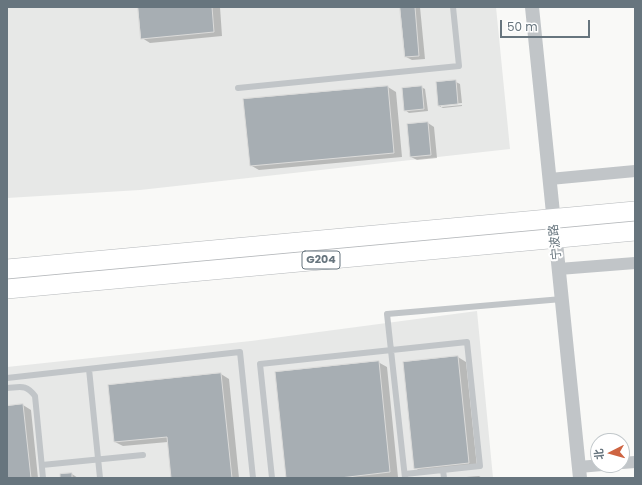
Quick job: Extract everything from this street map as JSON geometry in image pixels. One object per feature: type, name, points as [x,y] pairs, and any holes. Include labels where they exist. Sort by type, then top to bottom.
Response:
[{"type":"highway","name":"G204","points":[[7,269],[635,211]]},
{"type":"highway","name":"G204","points":[[7,289],[635,231]]},
{"type":"street","name":"宁波路","points":[[532,7],[580,473]]},
{"type":"street","points":[[550,179],[635,171]]},
{"type":"street","points":[[559,269],[635,263]]},
{"type":"street","points":[[580,473],[590,469]]},
{"type":"lane","points":[[238,88],[460,66],[453,7]]},
{"type":"lane","points":[[272,478],[260,364],[392,350],[467,342],[480,466],[405,476],[392,350],[387,314],[562,298]]},
{"type":"lane","points":[[7,378],[240,352],[254,478]]},
{"type":"lane","points":[[89,369],[100,478]]},
{"type":"lane","points":[[7,388],[22,386],[30,388],[36,396],[43,478]]},
{"type":"lane","points":[[42,465],[143,455]]},
{"type":"lane","points":[[443,470],[444,478]]},
{"type":"shaded area","points":[[7,7],[496,7],[510,149],[140,190],[7,198]]},
{"type":"shaded area","points":[[477,311],[493,478],[7,478],[7,367],[251,341]]},
{"type":"building","points":[[138,7],[212,7],[214,32],[141,39]]},
{"type":"building","points":[[400,7],[415,7],[419,56],[405,57]]},
{"type":"building","points":[[456,80],[458,104],[438,106],[436,82]]},
{"type":"building","points":[[388,86],[394,153],[250,166],[243,99]]},
{"type":"building","points":[[422,86],[424,109],[404,111],[402,88]]},
{"type":"building","points":[[428,122],[431,155],[410,157],[407,124]]},
{"type":"building","points":[[458,356],[469,463],[414,469],[403,362]]},
{"type":"building","points":[[379,361],[390,472],[340,478],[286,478],[275,372]]},
{"type":"building","points":[[221,373],[232,478],[171,478],[167,437],[114,442],[108,385]]},
{"type":"building","points":[[23,404],[31,478],[7,478],[7,406]]},
{"type":"building","points":[[72,473],[72,478],[60,478],[60,474]]}]
